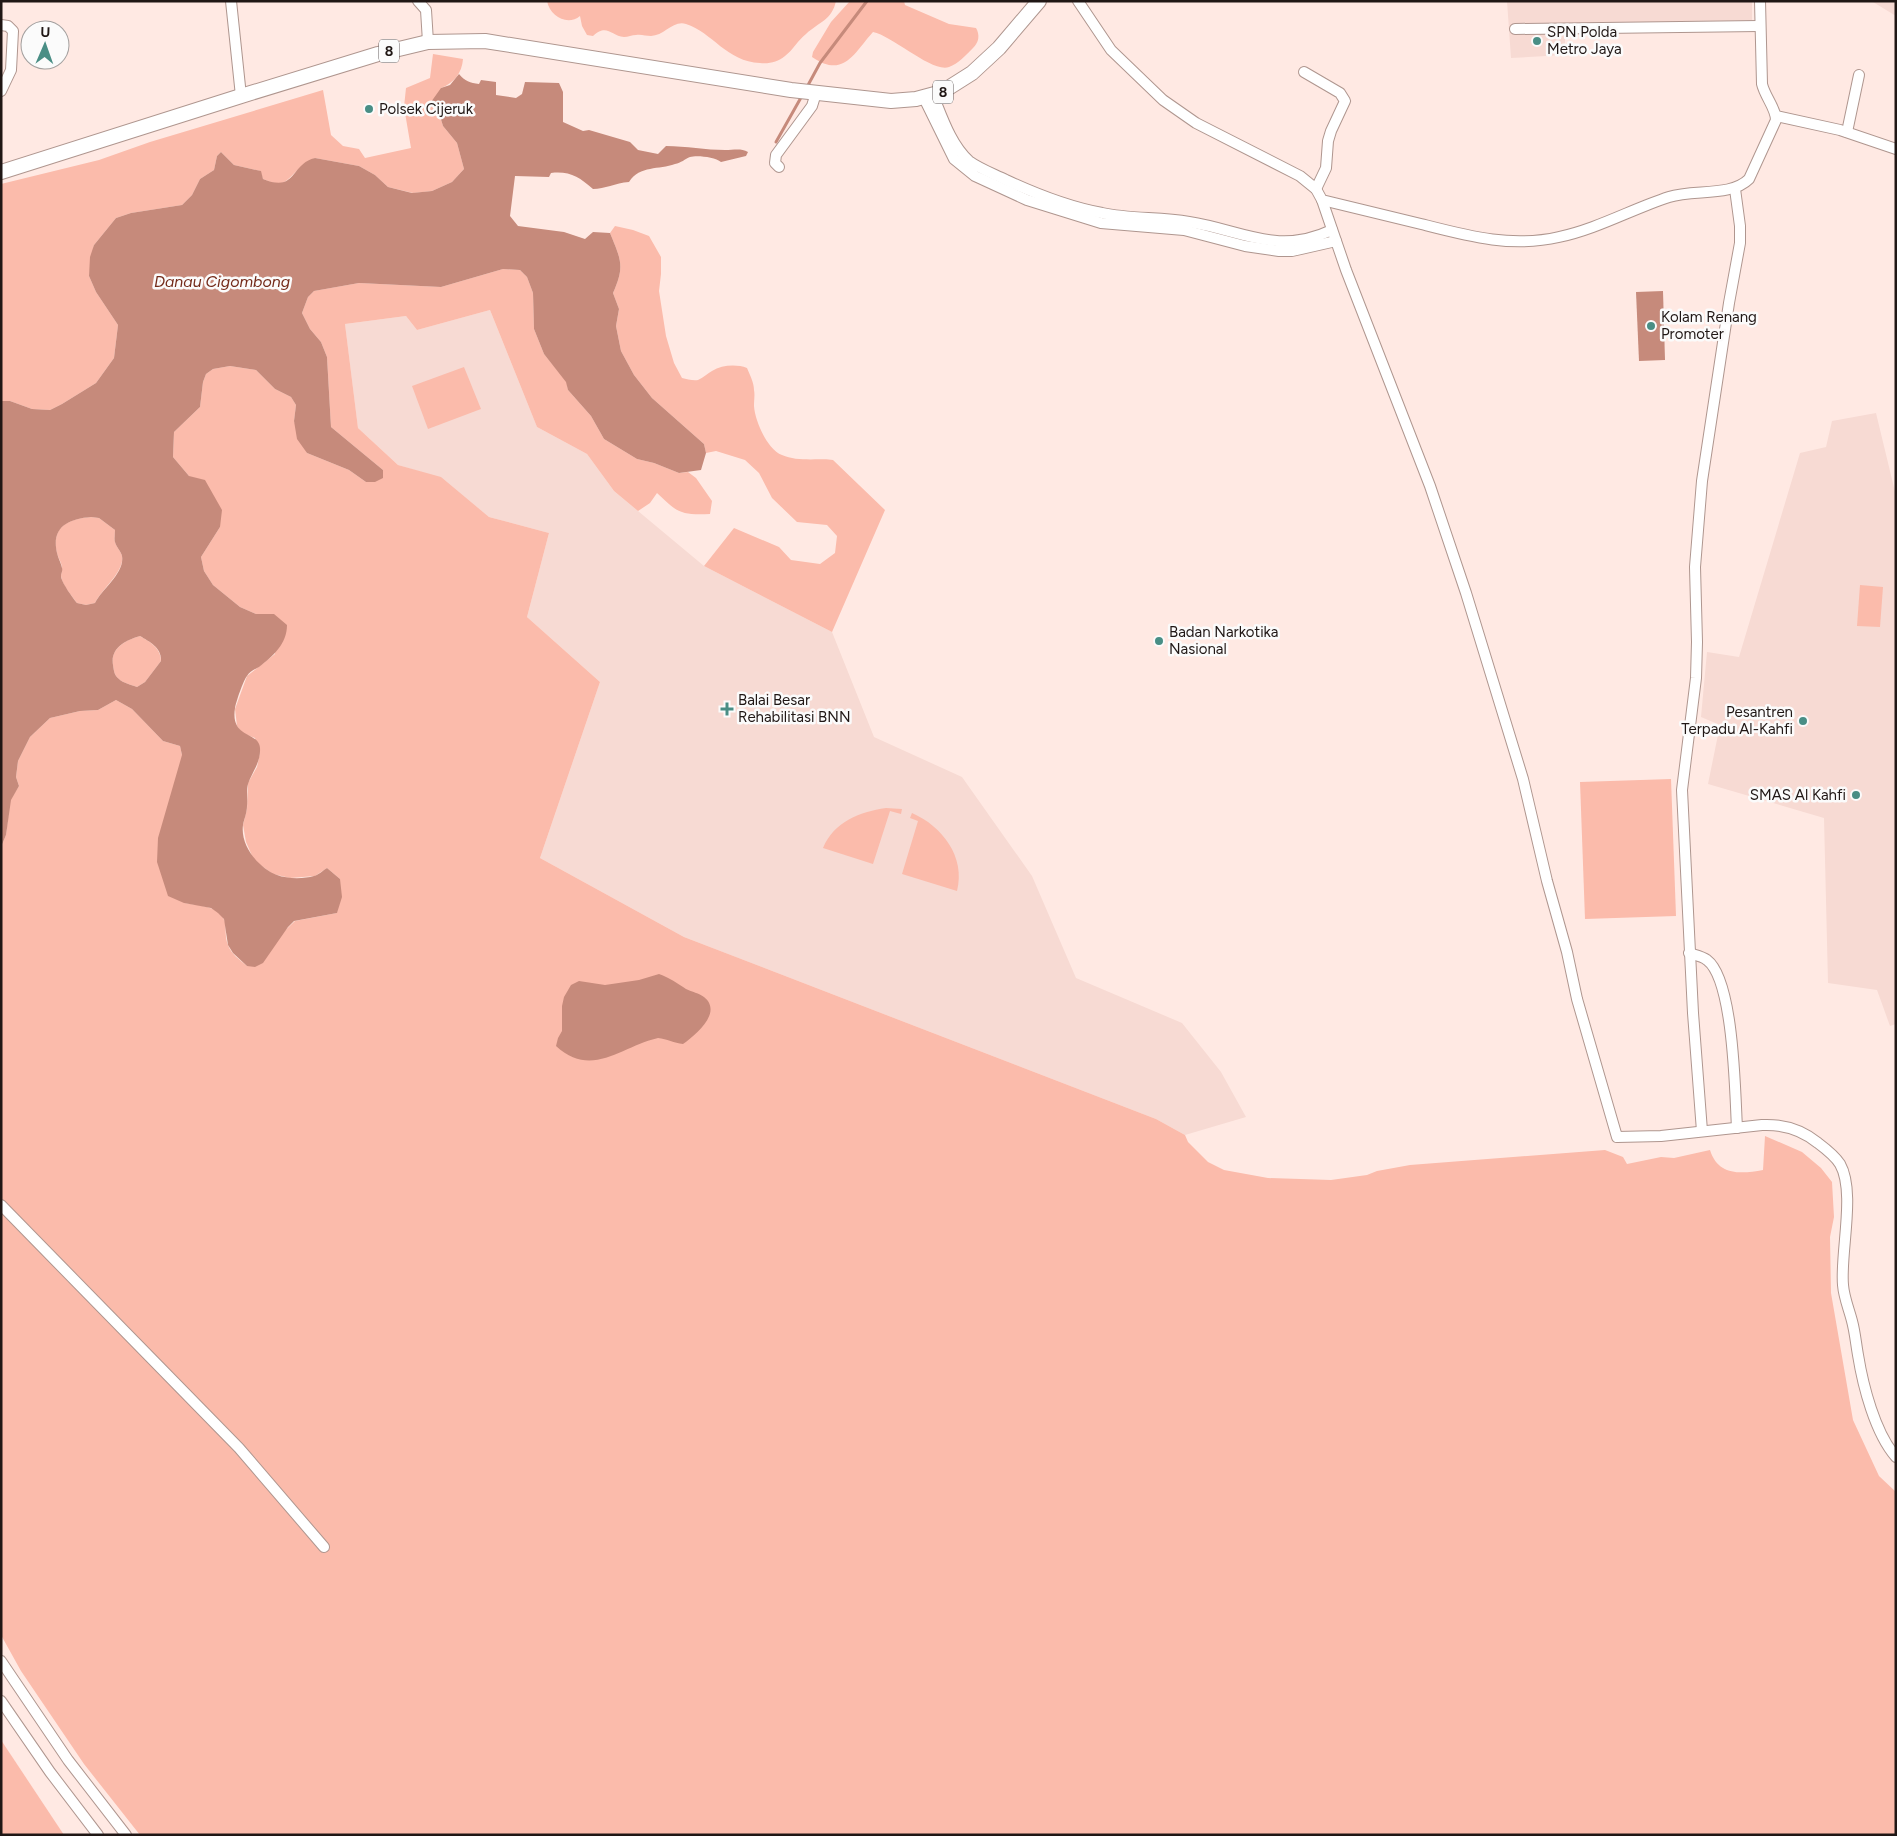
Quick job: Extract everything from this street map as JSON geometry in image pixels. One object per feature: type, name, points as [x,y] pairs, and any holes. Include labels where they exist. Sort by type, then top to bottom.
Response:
[{"type":"highway","name":"8","points":[[1,172],[378,54],[428,42],[485,41],[791,90],[891,101],[928,96],[962,81],[984,63],[1014,32],[1038,1]]},
{"type":"street","points":[[231,1],[241,96]]},
{"type":"street","points":[[418,1],[426,10],[428,42]]},
{"type":"street","points":[[1078,1],[1091,24],[1111,50],[1163,100],[1196,123],[1286,168],[1316,189],[1322,200],[1428,481],[1466,593],[1530,803],[1547,881],[1617,1138],[1762,1125],[1785,1126],[1814,1140],[1840,1164],[1846,1196],[1842,1273],[1844,1295],[1852,1321],[1858,1356],[1869,1399],[1882,1435],[1895,1456]]},
{"type":"street","points":[[1322,200],[1480,239],[1522,243],[1560,237],[1577,232],[1671,196],[1735,189],[1744,185],[1753,174],[1775,125],[1776,116],[1764,93],[1762,84],[1760,1]]},
{"type":"street","points":[[1,25],[8,26],[13,31],[11,70],[1,91]]},
{"type":"street","points":[[1515,29],[1760,26]]},
{"type":"street","points":[[1304,72],[1340,93],[1345,101],[1328,140],[1326,168],[1316,189]]},
{"type":"street","points":[[1847,132],[1859,74]]},
{"type":"street","points":[[779,167],[775,163],[776,155],[812,106],[814,92]]},
{"type":"street","points":[[928,96],[961,153],[979,167],[1030,191],[1103,214],[1280,242],[1291,242],[1319,236],[1332,230]]},
{"type":"street","points":[[1776,116],[1847,132],[1896,149]]},
{"type":"street","points":[[1702,1131],[1689,953],[1682,790],[1696,678],[1695,556],[1705,459],[1740,243],[1740,226],[1735,189]]},
{"type":"street","points":[[1199,228],[1245,246],[1279,251],[1292,251],[1336,241]]},
{"type":"street","points":[[1689,953],[1707,960],[1722,985],[1729,1021],[1735,1083],[1736,1128]]},
{"type":"street","points":[[1,1205],[239,1448],[324,1546]]},
{"type":"street","points":[[1,1661],[68,1760],[126,1835]]},
{"type":"street","points":[[1,1701],[50,1772],[98,1835]]},
{"type":"shaded area","points":[[547,1],[836,1],[828,17],[803,36],[788,54],[776,61],[763,63],[738,58],[704,33],[681,23],[660,34],[651,36],[624,37],[606,30],[598,32],[593,36],[587,35],[582,26],[580,16],[570,20],[560,18],[552,12]]},
{"type":"shaded area","points":[[850,1],[904,1],[905,5],[949,24],[976,28],[978,41],[959,62],[949,67],[933,65],[891,40],[873,32],[854,55],[840,64],[823,63],[812,57],[813,52],[831,22]]},
{"type":"shaded area","name":"SPN Polda Metro Jaya","points":[[1507,1],[1752,1],[1752,28],[1566,28],[1564,55],[1511,58]]},
{"type":"shaded area","points":[[1871,1],[1896,1],[1896,16],[1873,2]]},
{"type":"shaded area","points":[[433,54],[463,59],[457,77],[441,88],[439,113],[443,126],[457,143],[464,169],[452,182],[432,191],[413,193],[388,187],[375,175],[359,166],[315,158],[285,182],[277,183],[263,179],[260,171],[234,165],[221,152],[217,156],[214,170],[200,179],[192,195],[182,205],[131,213],[116,218],[94,245],[89,276],[96,292],[118,325],[114,358],[96,383],[50,410],[32,409],[10,401],[1,401],[1,184],[99,160],[150,142],[323,90],[331,135],[343,146],[359,149],[365,158],[411,148],[404,107],[406,88],[430,78]]},
{"type":"shaded area","points":[[615,226],[649,236],[661,257],[659,291],[666,336],[674,363],[682,378],[698,380],[710,372],[725,366],[747,368],[752,379],[757,419],[771,447],[788,457],[833,460],[885,510],[832,632],[704,566],[734,528],[779,547],[791,560],[820,564],[835,553],[837,536],[827,525],[797,522],[772,498],[759,473],[745,460],[716,451],[706,453],[704,444],[652,398],[634,375],[621,351],[616,326],[619,309],[613,293],[619,276],[620,263],[610,233]]},
{"type":"shaded area","points":[[503,269],[520,270],[527,277],[533,293],[534,329],[544,354],[567,382],[568,390],[591,416],[604,439],[637,459],[654,463],[679,473],[688,472],[696,478],[712,501],[710,514],[692,514],[675,509],[657,493],[650,503],[638,511],[614,491],[587,454],[537,427],[490,310],[417,330],[406,316],[345,324],[358,428],[398,465],[441,477],[489,517],[549,533],[527,617],[600,682],[540,858],[684,937],[1156,1119],[1185,1135],[1188,1142],[1208,1162],[1224,1170],[1268,1178],[1331,1180],[1367,1175],[1377,1171],[1410,1165],[1605,1150],[1623,1157],[1627,1164],[1661,1157],[1674,1158],[1710,1150],[1719,1165],[1724,1169],[1747,1172],[1763,1170],[1765,1136],[1802,1152],[1821,1168],[1832,1182],[1834,1217],[1830,1237],[1831,1293],[1853,1420],[1879,1476],[1896,1492],[1896,1835],[140,1835],[84,1764],[21,1671],[1,1635],[1,847],[6,835],[10,800],[19,786],[16,777],[18,761],[30,737],[50,718],[80,711],[98,710],[116,700],[132,709],[163,741],[180,746],[182,755],[184,903],[214,909],[223,917],[228,945],[236,957],[247,966],[295,921],[337,913],[340,879],[327,868],[315,876],[290,878],[273,874],[253,858],[246,842],[243,825],[247,809],[248,783],[257,767],[260,753],[255,738],[242,733],[237,726],[235,709],[247,676],[275,654],[274,614],[256,614],[240,607],[213,585],[204,571],[201,557],[220,527],[189,476],[173,457],[174,432],[200,407],[203,382],[206,374],[213,369],[230,366],[256,370],[275,389],[291,397],[296,405],[294,421],[307,453],[349,470],[366,482],[383,470],[331,427],[327,357],[321,342],[310,329],[302,313],[308,297],[314,291],[359,283],[441,287]]},
{"type":"shaded area","name":"Balai Besar Rehabilitasi BNN","points":[[490,310],[537,427],[587,454],[614,491],[704,566],[832,632],[874,737],[962,777],[1032,876],[1076,978],[1182,1023],[1221,1072],[1246,1117],[1185,1135],[1156,1119],[684,937],[540,858],[600,682],[527,617],[549,533],[489,517],[441,478],[398,465],[358,428],[345,324],[406,316],[417,330]]},
{"type":"shaded area","points":[[464,367],[481,409],[428,429],[412,386]]},
{"type":"shaded area","name":"Pesantren Terpadu Al-Kahfi","points":[[1876,413],[1896,496],[1896,1024],[1890,1026],[1877,990],[1828,983],[1824,818],[1708,784],[1720,725],[1701,717],[1707,652],[1739,657],[1800,453],[1826,447],[1832,421]]},
{"type":"shaded area","points":[[91,517],[99,518],[115,530],[116,546],[122,556],[122,562],[120,568],[95,603],[86,605],[77,603],[63,583],[61,576],[62,566],[56,544],[59,530],[63,526],[75,520]]},
{"type":"shaded area","points":[[1860,585],[1883,587],[1880,627],[1857,626]]},
{"type":"shaded area","points":[[140,636],[157,649],[161,656],[161,661],[145,682],[137,687],[123,682],[117,677],[114,671],[113,659],[120,646]]},
{"type":"shaded area","points":[[1671,779],[1676,916],[1585,919],[1580,782]]},
{"type":"shaded area","points":[[886,808],[902,809],[901,814],[890,811],[873,864],[823,848],[834,831],[841,825],[866,812]]},
{"type":"shaded area","points":[[912,813],[933,826],[949,844],[958,866],[957,891],[902,874],[918,821],[910,818]]},
{"type":"shaded area","points":[[1,1740],[3,1743],[64,1835],[1,1835]]},
{"type":"water","name":"Danau Cigombong","points":[[459,74],[473,83],[479,84],[481,80],[496,82],[496,95],[516,98],[522,94],[525,82],[559,83],[563,92],[563,122],[583,131],[589,130],[630,142],[638,150],[658,154],[666,146],[748,152],[746,156],[721,162],[706,157],[690,157],[669,166],[644,170],[629,182],[597,189],[593,189],[579,178],[564,173],[551,173],[549,177],[515,176],[510,216],[518,226],[564,232],[585,239],[593,232],[610,233],[620,263],[619,276],[613,293],[619,309],[616,326],[621,351],[634,375],[652,398],[704,444],[706,453],[701,470],[679,473],[654,463],[637,459],[604,439],[591,416],[568,390],[566,382],[544,354],[534,329],[533,293],[527,277],[520,270],[503,269],[441,287],[359,283],[314,291],[308,297],[302,313],[310,329],[321,342],[327,357],[331,427],[383,470],[383,478],[375,482],[366,482],[349,470],[307,453],[297,439],[294,421],[296,405],[291,397],[275,389],[256,370],[230,366],[213,369],[206,374],[203,382],[200,407],[174,432],[173,457],[189,476],[205,480],[222,510],[220,527],[201,557],[204,571],[213,585],[240,607],[256,614],[274,614],[287,625],[282,644],[274,654],[249,673],[245,679],[235,708],[235,718],[240,730],[255,739],[260,748],[258,762],[247,787],[247,809],[243,825],[245,841],[258,862],[277,875],[290,878],[305,878],[316,875],[327,868],[340,879],[342,897],[337,913],[294,921],[263,963],[255,967],[247,966],[233,953],[228,945],[224,919],[218,913],[211,908],[184,903],[168,896],[157,862],[158,838],[182,755],[180,746],[163,741],[132,709],[116,700],[98,710],[80,711],[50,718],[30,737],[18,761],[16,777],[19,786],[11,800],[6,835],[1,847],[1,401],[10,401],[32,409],[50,410],[96,383],[114,358],[118,325],[96,292],[89,276],[90,257],[94,245],[116,218],[131,213],[182,205],[192,195],[200,179],[214,170],[217,156],[221,152],[234,165],[261,171],[263,179],[274,182],[288,180],[307,161],[315,158],[359,166],[375,175],[388,187],[412,193],[432,191],[452,182],[464,169],[457,143],[443,126],[439,113],[431,102],[441,88],[450,85]],"holes":[[[91,517],[99,518],[115,530],[116,546],[122,556],[122,562],[117,575],[95,603],[86,605],[77,603],[63,582],[56,544],[59,531],[63,526],[75,520]],[[140,636],[160,652],[161,661],[145,682],[137,687],[123,682],[117,677],[114,671],[113,659],[120,646]]]},
{"type":"water","name":"Kolam Renang Promoter","points":[[1663,291],[1665,360],[1639,361],[1636,292]]},
{"type":"water","points":[[659,974],[704,997],[709,1003],[711,1009],[705,1023],[683,1044],[658,1038],[595,1060],[582,1060],[569,1055],[556,1046],[562,1031],[564,997],[571,985],[579,981],[605,985],[639,980]]},
{"type":"waterway","points":[[807,87],[820,63],[867,1]]},
{"type":"waterway","points":[[776,142],[803,94]]},
{"type":"place","name":"SPN Polda Metro Jaya","points":[[1537,41]]},
{"type":"place","name":"Polsek Cijeruk","points":[[369,109]]},
{"type":"place","name":"Kolam Renang Promoter","points":[[1651,326]]},
{"type":"place","name":"Badan Narkotika Nasional","points":[[1159,641]]},
{"type":"place","name":"Balai Besar Rehabilitasi BNN","points":[[727,709]]},
{"type":"place","name":"Pesantren Terpadu Al-Kahfi","points":[[1803,721]]},
{"type":"place","name":"SMAS Al Kahfi","points":[[1856,795]]}]
